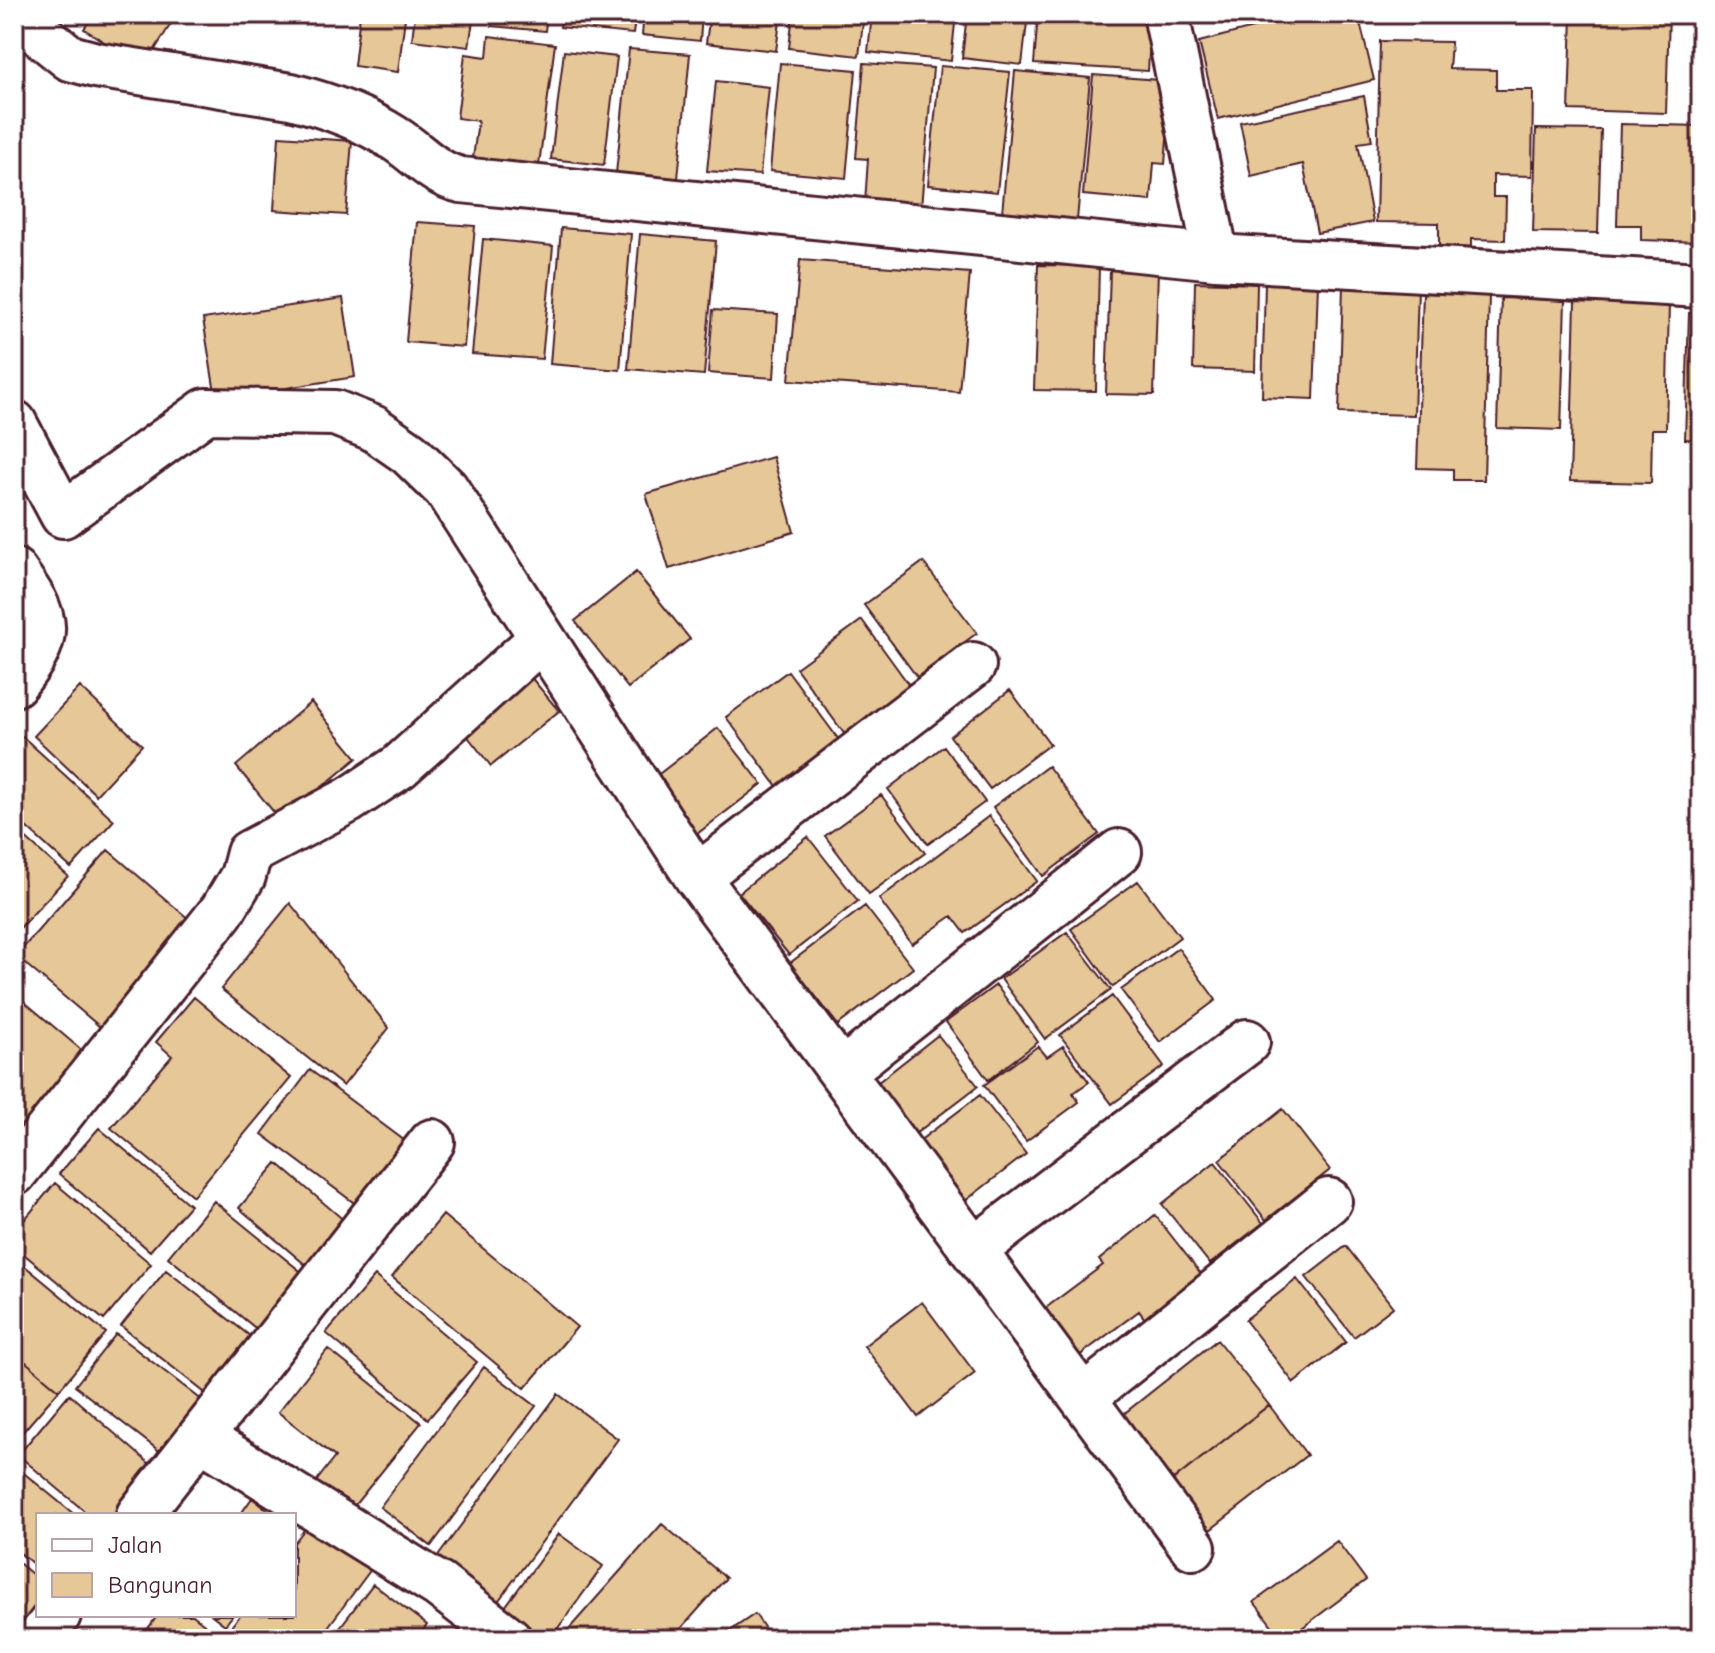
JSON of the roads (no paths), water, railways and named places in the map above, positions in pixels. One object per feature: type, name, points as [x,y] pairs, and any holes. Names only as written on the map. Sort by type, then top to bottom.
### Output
[{"type":"street","points":[[15,14],[70,58],[320,103],[379,129],[446,177],[461,180],[1216,257],[1701,285]]},
{"type":"street","points":[[1166,14],[1216,257]]},
{"type":"street","points":[[15,427],[63,515],[206,411],[335,413],[373,428],[409,453],[446,489],[697,877],[1193,1547]]},
{"type":"street","points":[[14,571],[35,600],[43,627],[41,643],[33,660],[14,684]]},
{"type":"street","points":[[14,1173],[222,911],[243,876],[249,853],[349,800],[399,767],[542,638]]},
{"type":"street","points":[[697,877],[973,665]]},
{"type":"street","points":[[842,1072],[1119,852]]},
{"type":"street","points":[[974,1250],[1247,1042]]},
{"type":"street","points":[[141,1513],[432,1142]]},
{"type":"street","points":[[1083,1398],[1329,1201]]},
{"type":"street","points":[[201,1438],[439,1585],[509,1639]]},
{"type":"street","points":[[39,1639],[56,1617]]}]
